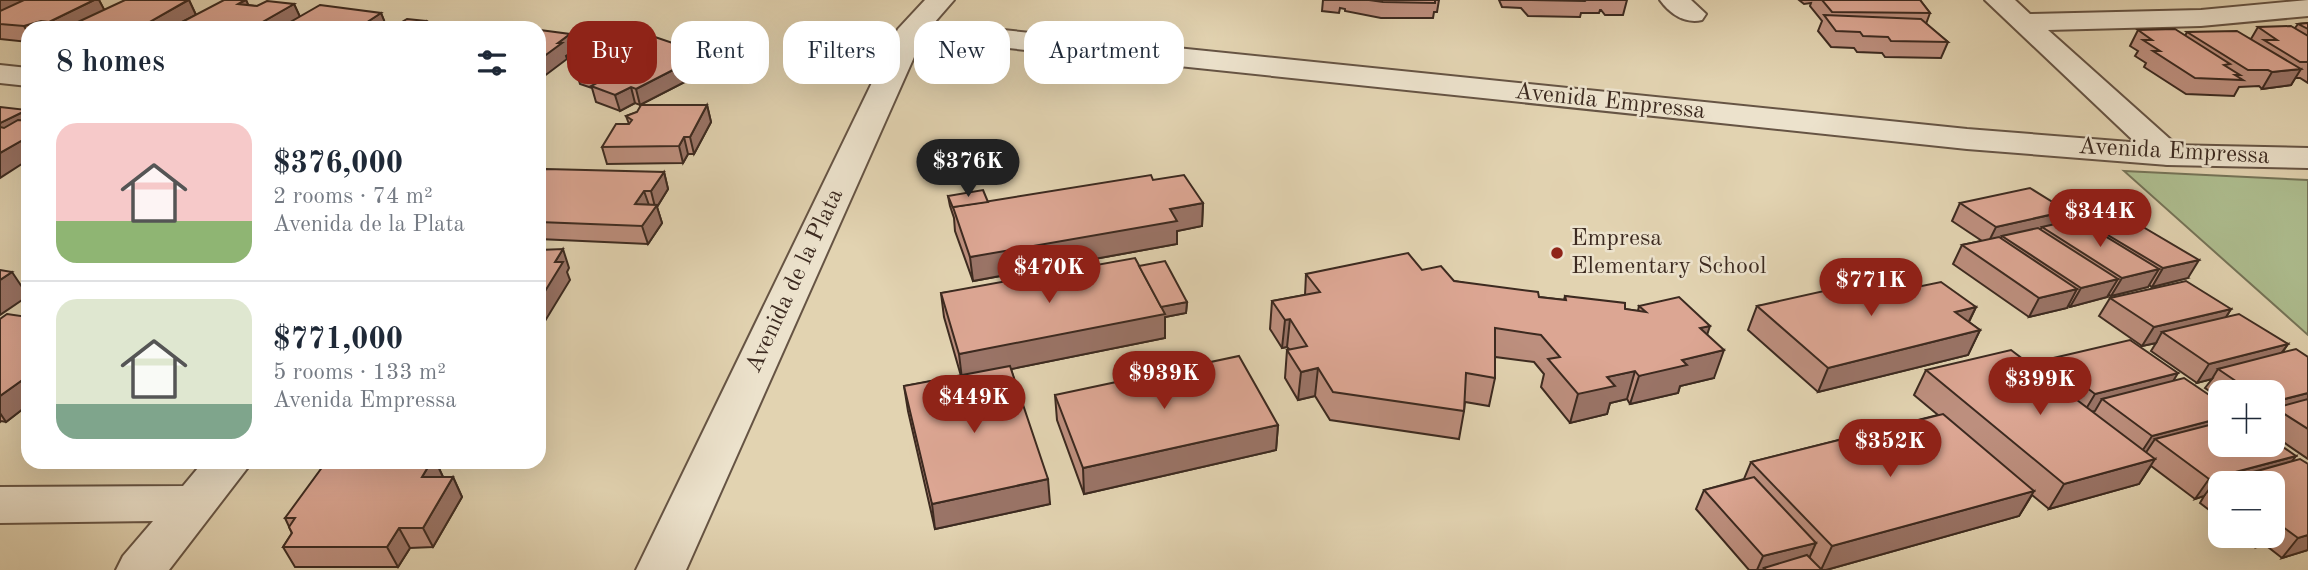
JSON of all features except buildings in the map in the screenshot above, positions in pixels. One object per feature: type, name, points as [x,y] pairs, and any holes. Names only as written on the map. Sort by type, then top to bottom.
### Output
[{"type":"street","name":"Avenida de la Plata","points":[[661,570],[912,29],[940,0]]},
{"type":"street","points":[[1999,0],[2168,155]]},
{"type":"street","points":[[2026,22],[2201,18],[2308,8]]},
{"type":"street","name":"Avenida Empressa","points":[[912,29],[1966,139],[2168,155],[2308,158]]},
{"type":"street","points":[[0,74],[21,76]]},
{"type":"street","points":[[141,570],[223,469]]},
{"type":"street","points":[[0,505],[196,503]]},
{"type":"green space","points":[[2124,171],[2308,180],[2308,335]]},
{"type":"place","name":"Empresa Elementary School","points":[[1557,253]]}]
